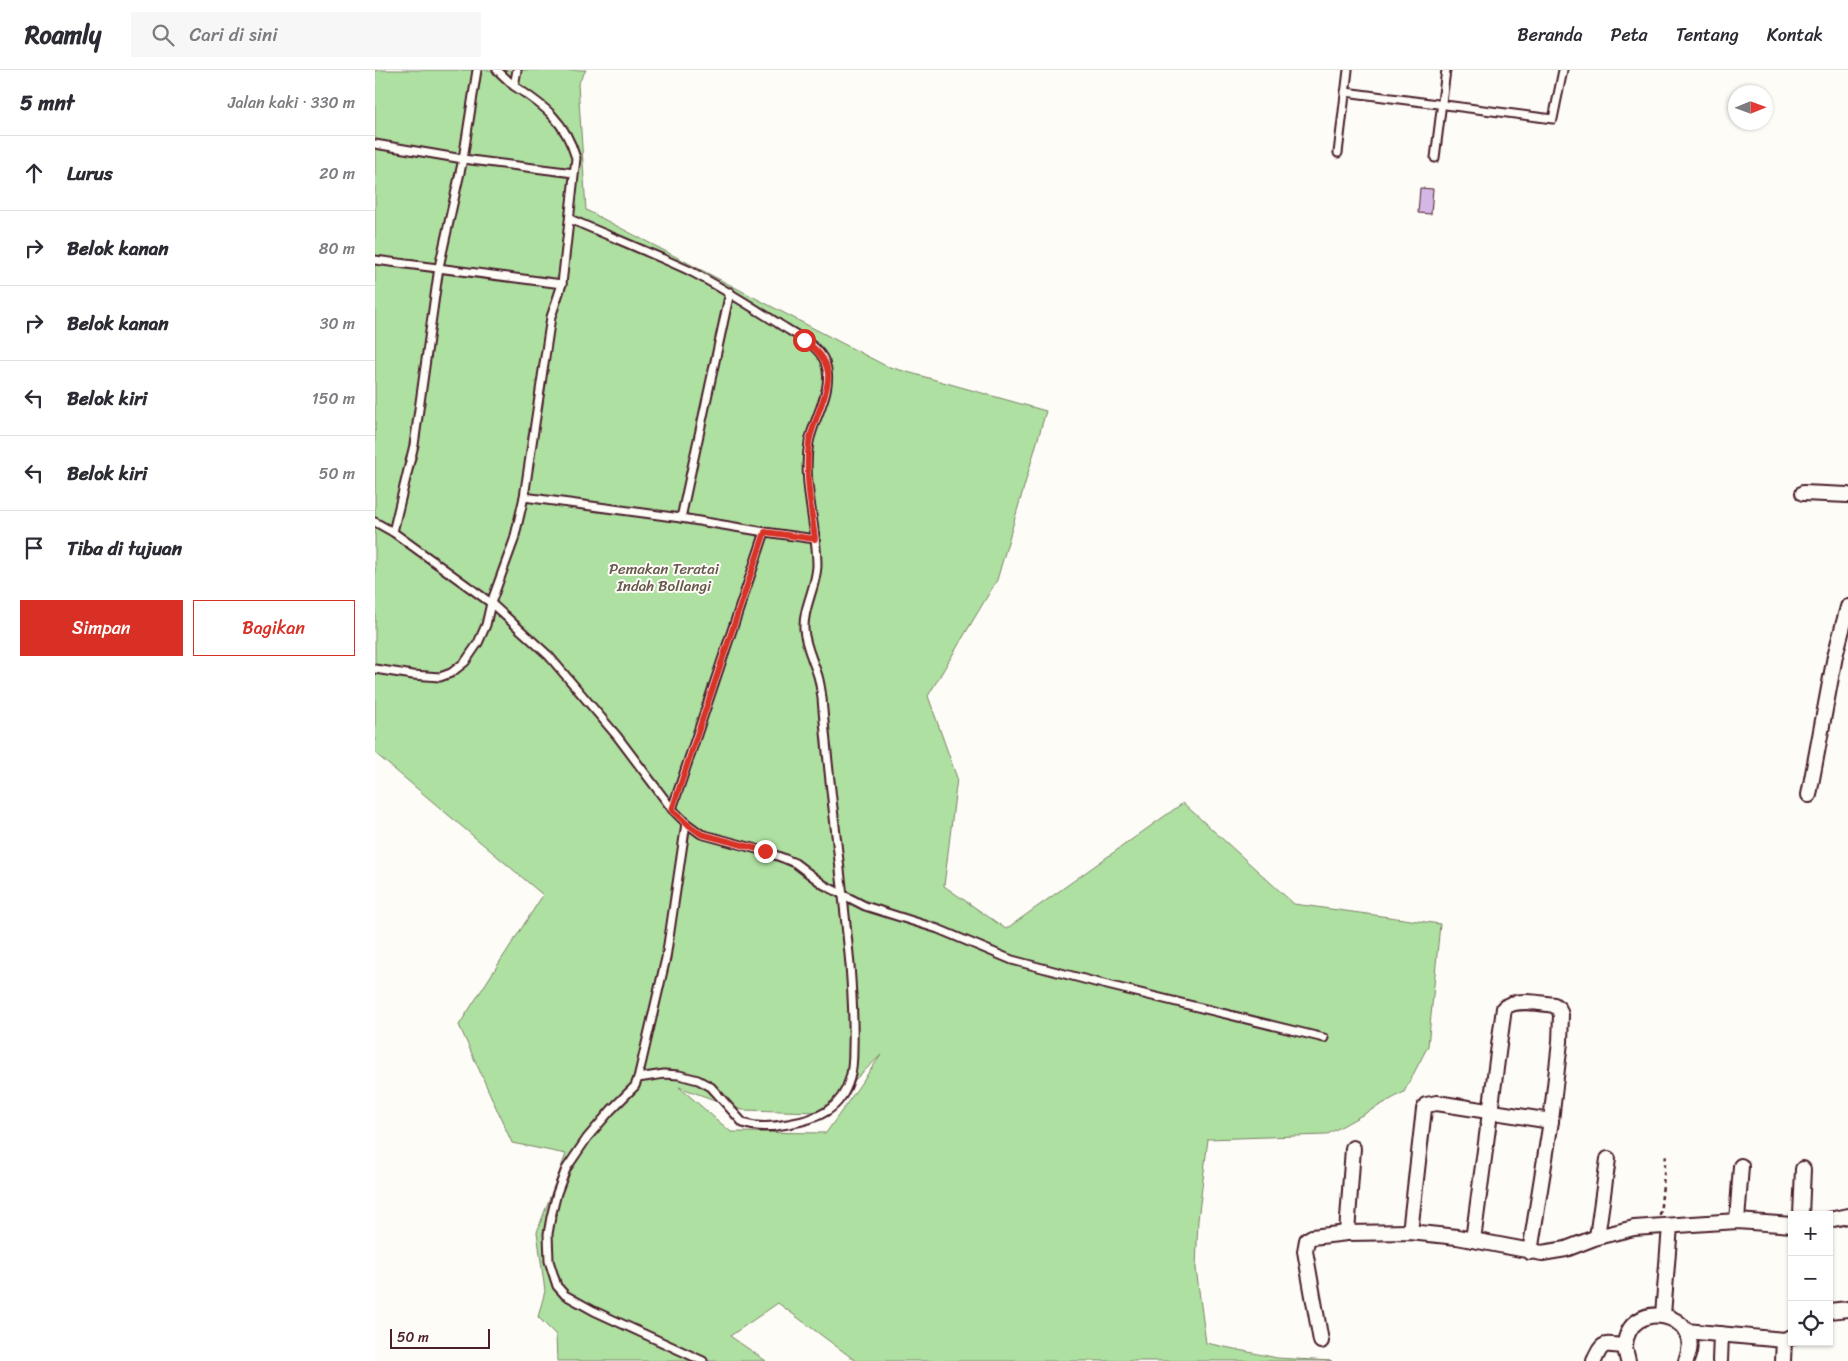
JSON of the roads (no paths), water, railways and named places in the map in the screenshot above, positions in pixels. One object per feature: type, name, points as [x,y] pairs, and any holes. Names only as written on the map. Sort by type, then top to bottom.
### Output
[{"type":"street","points":[[1803,493],[1848,496]]},
{"type":"street","points":[[1809,795],[1842,656],[1848,606]]},
{"type":"street","points":[[1473,1240],[1504,1008],[1508,1004],[1516,1002],[1548,1004],[1559,1009],[1561,1015],[1551,1121],[1530,1252]]},
{"type":"street","points":[[1410,1232],[1424,1109],[1426,1106],[1437,1103],[1490,1113],[1551,1121]]},
{"type":"street","points":[[1347,1233],[1353,1148]]},
{"type":"street","points":[[1597,1236],[1608,1159]]},
{"type":"street","points":[[1737,1222],[1741,1166]]},
{"type":"street","points":[[1801,1211],[1803,1169]]},
{"type":"street","points":[[1833,1219],[1848,1216]]},
{"type":"street","points":[[1321,1341],[1305,1245],[1307,1240],[1312,1237],[1347,1233],[1410,1232],[1473,1240],[1530,1252],[1555,1252],[1575,1246],[1597,1236],[1634,1228],[1737,1222],[1788,1225]]},
{"type":"street","points":[[1663,1315],[1664,1226]]},
{"type":"street","points":[[1833,1311],[1848,1309]]},
{"type":"street","points":[[1628,1361],[1625,1346],[1628,1333],[1637,1322],[1649,1316],[1663,1315],[1672,1318],[1686,1331],[1690,1345],[1687,1361]]},
{"type":"street","points":[[1686,1331],[1788,1338],[1783,1361]]},
{"type":"street","points":[[1720,1361],[1721,1334]]},
{"type":"street","points":[[1594,1361],[1600,1347],[1603,1345],[1625,1346]]},
{"type":"lane","points":[[393,532],[414,445],[439,267],[463,159],[477,70]]},
{"type":"lane","points":[[375,669],[440,677],[451,673],[465,662],[478,643],[486,625],[491,602],[514,540],[523,497],[551,316],[562,284],[575,158],[571,141],[560,124],[541,104],[513,86],[497,70]]},
{"type":"lane","points":[[513,86],[517,70]]},
{"type":"lane","points":[[1338,152],[1348,70]]},
{"type":"lane","points":[[1435,158],[1446,70]]},
{"type":"lane","points":[[1345,92],[1553,119],[1563,70]]},
{"type":"lane","points":[[375,144],[463,159],[575,172]]},
{"type":"lane","points":[[570,219],[688,270],[729,292],[804,340],[825,361],[828,375],[827,387],[809,442],[810,500],[817,567],[805,613],[804,630],[805,640],[819,678],[844,896],[852,992],[852,1069],[845,1090],[831,1108],[810,1120],[781,1126],[755,1126],[743,1123],[711,1087],[698,1080],[679,1075],[664,1074],[638,1078]]},
{"type":"lane","points":[[375,260],[562,284]]},
{"type":"lane","points":[[681,518],[729,292]]},
{"type":"lane","points":[[523,497],[681,518],[815,539]]},
{"type":"lane","points":[[375,522],[393,532],[491,602],[549,656],[617,736],[672,810],[701,834],[765,851],[795,863],[824,885],[879,912],[938,929],[1011,960],[1324,1038]]},
{"type":"lane","points":[[672,810],[765,532]]},
{"type":"lane","points":[[686,823],[667,958],[638,1078],[635,1086],[587,1138],[567,1169],[557,1193],[548,1234],[549,1261],[557,1286],[565,1295],[594,1312],[703,1361]]},
{"type":"park label","name":"Pemakan Teratai Indah Bollangi","points":[[664,578]]}]
